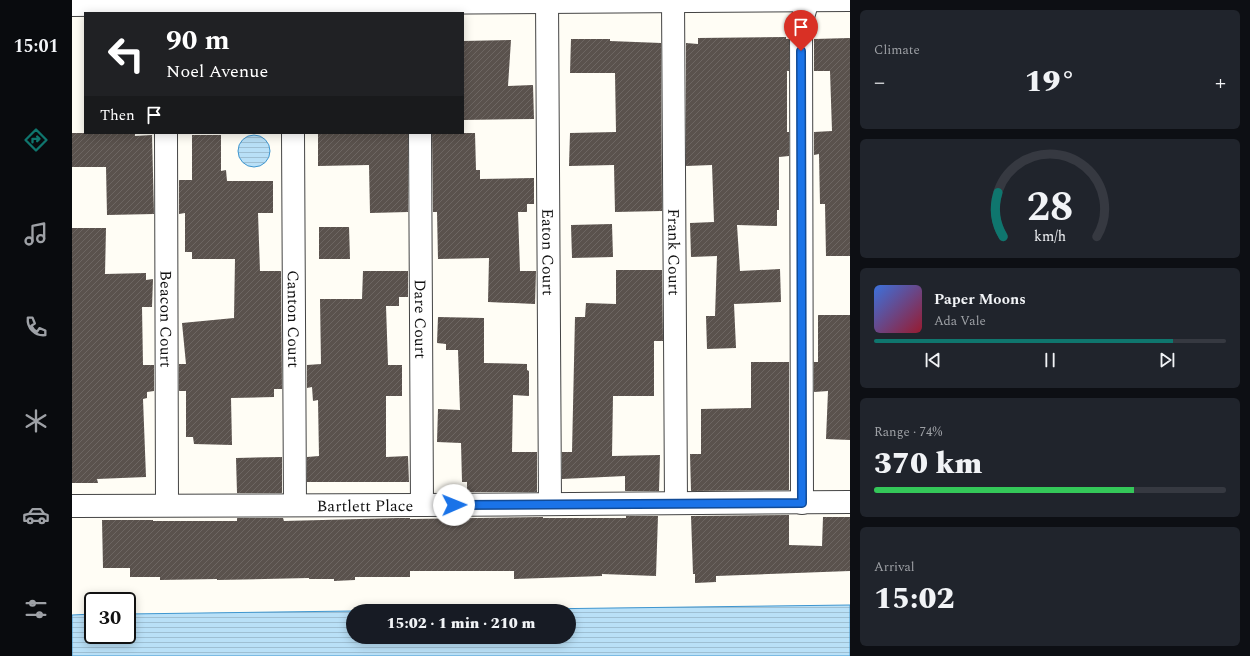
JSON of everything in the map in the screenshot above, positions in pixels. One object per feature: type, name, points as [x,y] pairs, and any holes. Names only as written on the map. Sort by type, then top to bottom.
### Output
[{"type":"street","points":[[72,5],[420,5],[547,0],[850,0]]},
{"type":"street","name":"Eaton Court","points":[[547,0],[550,504]]},
{"type":"street","name":"Frank Court","points":[[673,0],[676,503]]},
{"type":"street","points":[[802,503],[801,24],[807,0]]},
{"type":"street","name":"Beacon Court","points":[[166,134],[167,506]]},
{"type":"street","name":"Canton Court","points":[[294,134],[295,505]]},
{"type":"street","name":"Dare Court","points":[[420,134],[422,505]]},
{"type":"street","name":"Bartlett Place","points":[[72,506],[850,502]]},
{"type":"water","points":[[251,135],[257,135],[266,139],[270,151],[266,163],[257,167],[251,167],[242,163],[238,154],[238,148],[242,139]]},
{"type":"water","points":[[850,605],[850,656],[72,656],[72,615],[84,614],[84,644],[136,644],[136,614],[346,611],[346,644],[576,644],[576,608]]},
{"type":"building","points":[[786,37],[786,39],[789,39],[789,71],[787,71],[787,132],[789,132],[789,156],[779,157],[779,210],[777,210],[777,226],[737,225],[740,271],[780,269],[781,302],[734,304],[736,348],[707,349],[706,316],[715,316],[717,256],[691,257],[690,223],[714,222],[712,165],[686,166],[686,43],[698,44],[698,38]]},
{"type":"building","points":[[850,38],[850,256],[826,256],[825,204],[820,204],[819,154],[814,155],[814,132],[832,131],[830,71],[814,71],[814,39]]},
{"type":"building","points":[[571,39],[610,39],[610,41],[661,43],[662,211],[615,212],[614,165],[569,166],[570,133],[616,132],[615,73],[570,73]]},
{"type":"building","points":[[511,40],[508,86],[533,85],[534,119],[464,120],[464,41]]},
{"type":"building","points":[[72,133],[135,134],[135,136],[152,135],[154,214],[107,215],[106,167],[72,167]]},
{"type":"building","points":[[475,133],[476,170],[480,170],[480,179],[534,178],[534,204],[527,204],[527,212],[518,212],[520,271],[536,271],[535,304],[488,302],[489,258],[438,259],[437,212],[433,212],[432,134]]},
{"type":"building","points":[[318,134],[408,134],[408,212],[370,213],[369,165],[318,166]]},
{"type":"building","points":[[192,135],[221,135],[221,171],[226,170],[227,181],[273,181],[273,213],[258,213],[260,271],[281,271],[282,389],[274,389],[274,397],[231,398],[232,445],[194,444],[193,437],[186,437],[186,391],[179,391],[179,364],[186,364],[182,323],[234,318],[235,259],[192,259],[192,252],[185,252],[185,213],[179,214],[179,180],[192,180]]},
{"type":"building","points":[[612,224],[613,257],[572,258],[571,225]]},
{"type":"building","points":[[319,227],[349,227],[350,259],[319,259]]},
{"type":"building","points":[[72,228],[106,228],[105,274],[146,273],[146,280],[153,279],[152,307],[142,307],[143,365],[154,365],[154,391],[147,392],[147,398],[143,399],[146,477],[97,479],[98,483],[72,483]]},
{"type":"building","points":[[616,270],[662,270],[663,341],[654,341],[654,396],[613,396],[612,456],[660,455],[659,491],[625,491],[625,476],[562,479],[562,452],[572,452],[575,317],[585,317],[586,303],[616,304]]},
{"type":"building","points":[[363,271],[408,271],[408,297],[399,297],[399,306],[386,306],[388,365],[402,365],[402,396],[386,396],[386,457],[408,456],[409,482],[307,482],[307,457],[319,456],[318,400],[313,401],[312,387],[307,388],[307,365],[321,364],[320,299],[362,299]]},
{"type":"building","points":[[818,315],[850,315],[850,440],[826,439],[828,391],[814,392],[814,362],[818,362]]},
{"type":"building","points":[[438,317],[484,318],[484,363],[527,364],[527,370],[529,371],[529,396],[513,395],[512,452],[537,452],[537,492],[467,492],[467,482],[462,482],[461,443],[437,442],[438,409],[460,410],[458,350],[446,350],[446,344],[437,343]]},
{"type":"building","points":[[751,362],[789,362],[789,490],[691,491],[690,454],[701,454],[701,409],[751,408]]},
{"type":"building","points":[[282,457],[282,493],[237,493],[236,458]]},
{"type":"building","points":[[789,515],[789,545],[822,546],[823,517],[850,517],[850,571],[716,576],[716,582],[695,583],[695,574],[693,574],[691,516]]},
{"type":"building","points":[[626,516],[658,516],[656,576],[602,574],[602,576],[514,579],[514,571],[410,571],[410,577],[355,577],[355,580],[334,581],[334,579],[309,578],[160,580],[160,577],[130,577],[130,568],[103,568],[102,520],[237,521],[237,518],[283,518],[284,521],[399,518],[626,518]]},
{"type":"route","points":[[454,505],[566,503],[802,503],[801,51]]}]
